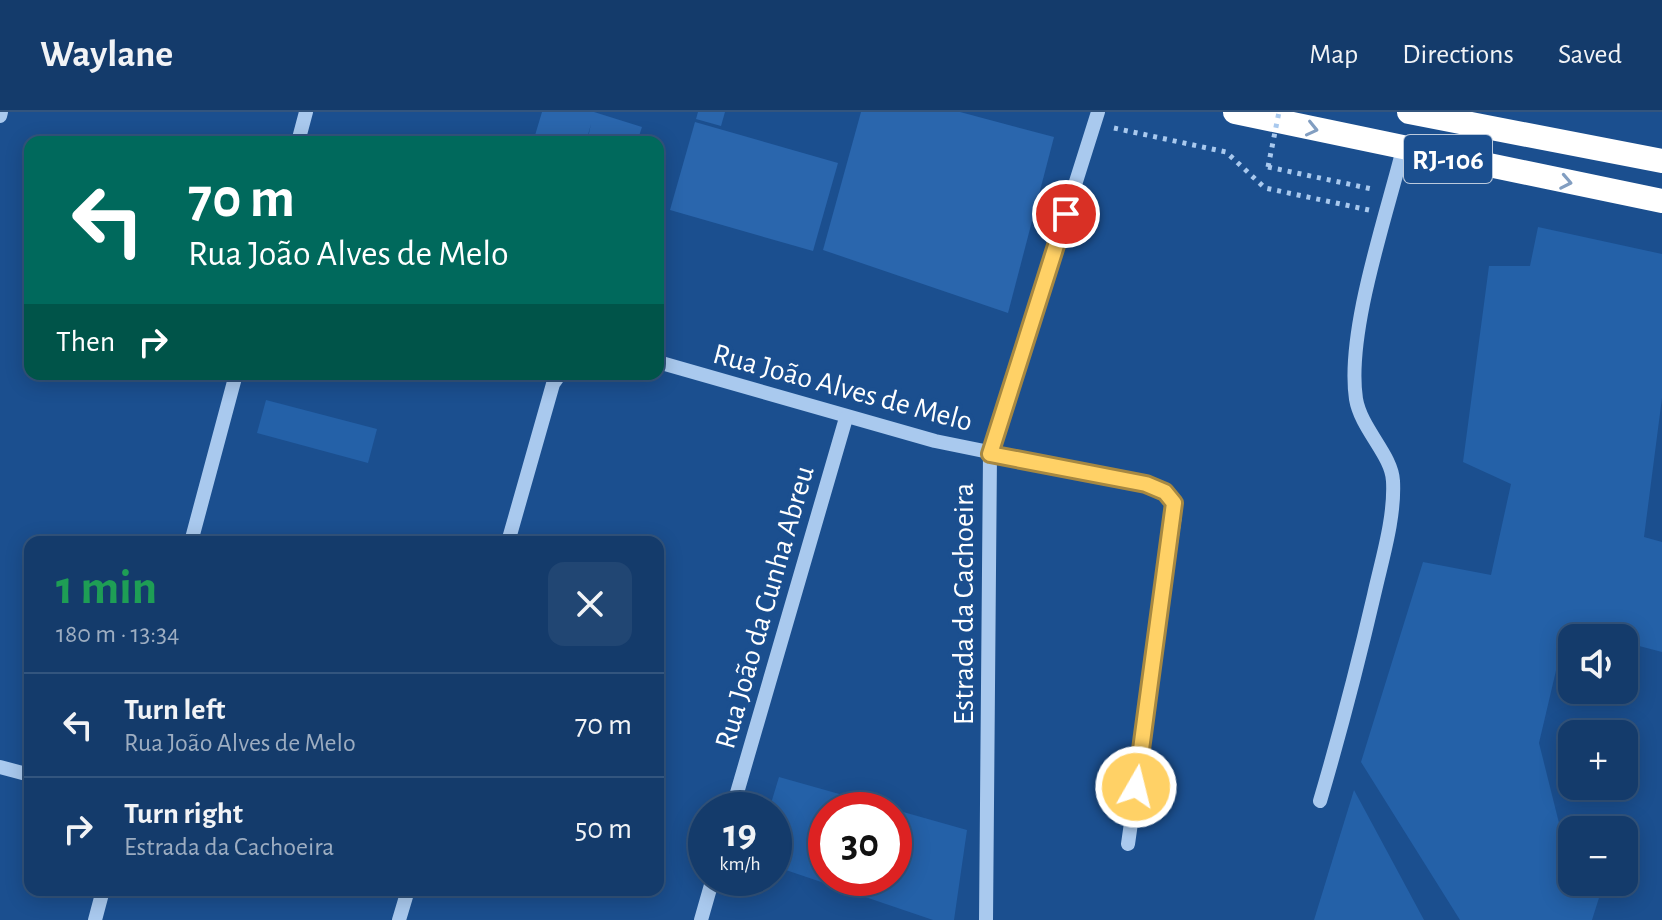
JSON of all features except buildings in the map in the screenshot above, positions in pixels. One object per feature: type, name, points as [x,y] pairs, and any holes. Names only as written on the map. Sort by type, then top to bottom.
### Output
[{"type":"highway","name":"RJ-106","points":[[1235,112],[1662,201]]},
{"type":"highway","name":"RJ-106","points":[[1409,112],[1662,161]]},
{"type":"street","points":[[300,136],[306,112]]},
{"type":"street","name":"Estrada da Cachoeira","points":[[986,920],[990,454],[1096,118]]},
{"type":"street","points":[[1320,801],[1347,710],[1382,562],[1393,496],[1394,477],[1360,420],[1354,368],[1364,303],[1403,149]]},
{"type":"street","name":"Rua João Alves de Melo","points":[[664,364],[846,418],[990,454],[1146,484],[1165,492],[1174,503],[1172,527],[1128,844]]},
{"type":"street","points":[[193,536],[234,380]]},
{"type":"street","points":[[510,536],[556,380]]},
{"type":"street","name":"Rua João da Cunha Abreu","points":[[737,792],[846,418]]},
{"type":"street","points":[[0,767],[24,773]]},
{"type":"street","points":[[95,920],[101,896]]},
{"type":"street","points":[[399,920],[406,896]]},
{"type":"street","points":[[701,920],[708,896]]},
{"type":"path","points":[[1279,112],[1268,167],[1379,190]]},
{"type":"path","points":[[1096,118],[1226,152],[1265,188],[1375,211],[1377,201]]},
{"type":"shaded area","points":[[1538,227],[1662,254],[1662,398],[1644,537],[1662,542],[1662,652],[1638,646],[1638,624],[1558,624],[1558,662],[1539,743],[1558,819],[1558,896],[1600,896],[1592,920],[1460,920],[1361,762],[1423,562],[1491,575],[1511,484],[1463,462],[1489,266],[1530,266]]},
{"type":"shaded area","points":[[266,400],[377,429],[368,463],[257,433]]},
{"type":"shaded area","points":[[779,777],[832,792],[808,792],[808,878],[792,872],[792,792],[774,792]]},
{"type":"shaded area","points":[[1354,790],[1424,920],[1314,920]]},
{"type":"shaded area","points":[[912,814],[967,830],[954,920],[933,920],[862,896],[912,896]]},
{"type":"route","points":[[1066,214],[990,454],[1146,484],[1165,492],[1174,503],[1175,515],[1136,787]]}]
